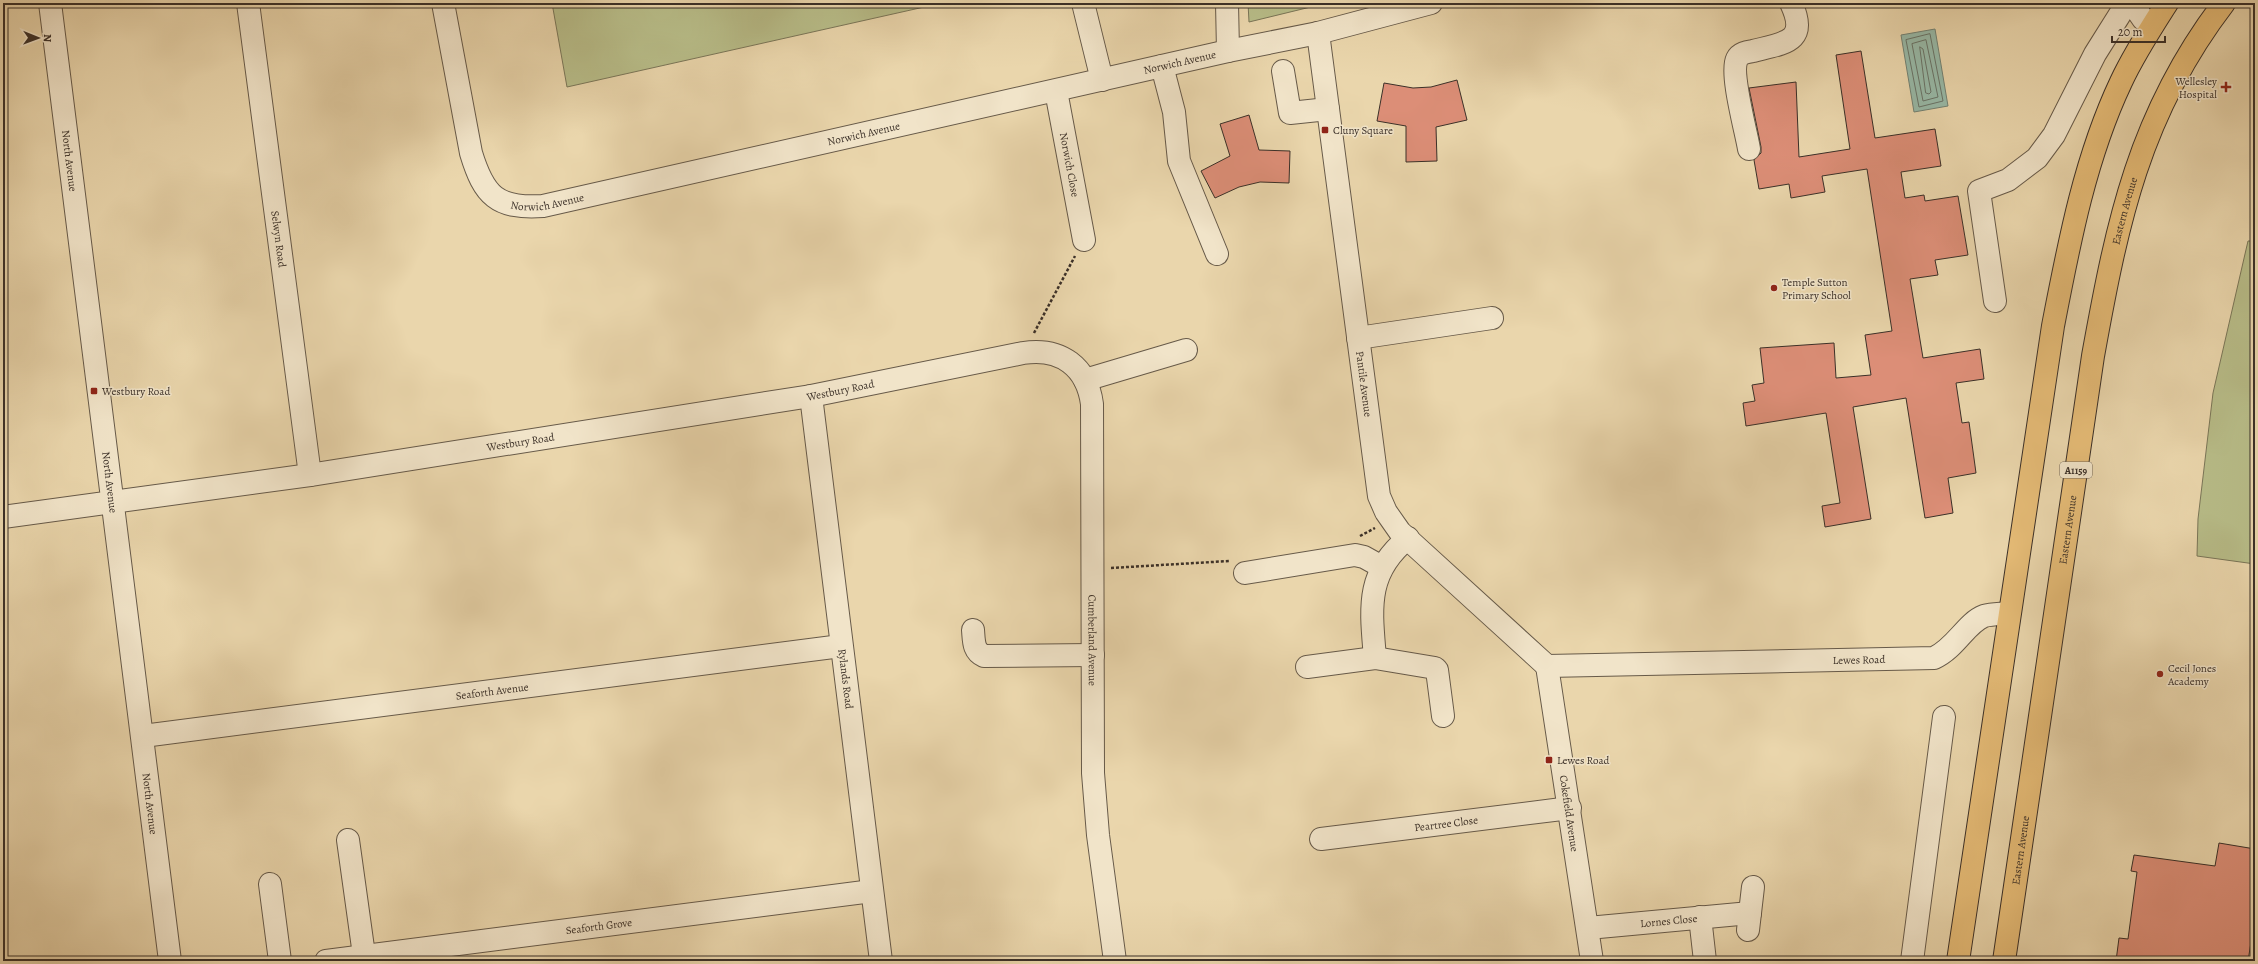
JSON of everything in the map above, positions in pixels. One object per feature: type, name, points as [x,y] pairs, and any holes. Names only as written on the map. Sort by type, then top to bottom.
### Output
[{"type":"main road","points":[[1958,961],[2053,326],[2069,239],[2078,202],[2121,82],[2152,26],[2167,3]]},
{"type":"main road","name":"Eastern Avenue","points":[[2004,961],[2092,356],[2109,265],[2121,215],[2151,125],[2171,84],[2203,31],[2224,3]]},
{"type":"street","name":"North Avenue","points":[[50,3],[114,502],[170,961]]},
{"type":"street","name":"Selwyn Road","points":[[248,3],[310,475]]},
{"type":"street","name":"Norwich Avenue","points":[[443,3],[471,153],[477,172],[486,189],[501,201],[521,207],[558,202],[1228,51],[1318,33],[1426,4]]},
{"type":"street","points":[[1083,3],[1102,80]]},
{"type":"street","points":[[1227,3],[1228,51]]},
{"type":"street","points":[[1749,149],[1735,74],[1738,58],[1742,54],[1768,47],[1794,36],[1798,29],[1798,22],[1790,3]]},
{"type":"street","points":[[1995,301],[1979,191],[2008,180],[2037,158],[2054,135],[2096,54],[2128,3]]},
{"type":"street","points":[[2132,3],[2143,19],[2152,26]]},
{"type":"street","name":"Pantile Avenue","points":[[1318,33],[1379,496],[1386,512],[1408,538],[1547,666]]},
{"type":"street","points":[[1162,66],[1175,117],[1179,160],[1217,254]]},
{"type":"street","points":[[1283,71],[1290,112],[1328,109]]},
{"type":"street","name":"Norwich Close","points":[[1056,90],[1084,240]]},
{"type":"street","points":[[1358,338],[1492,318]]},
{"type":"street","points":[[1085,380],[1186,350]]},
{"type":"street","name":"Westbury Road","points":[[3,517],[310,475],[811,396],[1030,352]]},
{"type":"street","name":"Cumberland Avenue","points":[[1030,352],[1051,352],[1063,357],[1074,365],[1091,391],[1093,773],[1098,835],[1115,961]]},
{"type":"street","name":"Rylands Road","points":[[811,396],[881,961]]},
{"type":"street","points":[[1375,658],[1372,596],[1375,583],[1382,567],[1398,546],[1408,538]]},
{"type":"street","points":[[1246,573],[1355,555],[1364,557],[1382,567]]},
{"type":"street","name":"Lewes Road","points":[[1547,666],[1934,658],[1947,652],[1974,622],[1984,616],[2009,613]]},
{"type":"street","points":[[973,630],[974,647],[976,651],[984,656],[1093,655]]},
{"type":"street","name":"Seaforth Avenue","points":[[143,736],[841,646]]},
{"type":"street","points":[[1307,667],[1375,658],[1437,670],[1443,716]]},
{"type":"street","name":"Cokefield Avenue","points":[[1547,666],[1570,808],[1592,961]]},
{"type":"street","points":[[1912,961],[1944,717]]},
{"type":"street","name":"Peartree Close","points":[[1322,839],[1570,808]]},
{"type":"street","points":[[348,840],[364,955]]},
{"type":"street","points":[[270,884],[280,961]]},
{"type":"street","name":"Lornes Close","points":[[1588,928],[1700,917],[1749,921],[1753,887]]},
{"type":"street","name":"Seaforth Grove","points":[[326,961],[872,891]]},
{"type":"street","points":[[1700,917],[1705,961]]},
{"type":"path","points":[[1030,352],[1084,240]]},
{"type":"green space","points":[[552,3],[942,3],[567,87]]},
{"type":"green space","points":[[1248,3],[1327,3],[1249,22]]},
{"type":"green space","points":[[2248,241],[2255,241],[2255,564],[2197,556],[2198,519],[2213,393]]},
{"type":"water","points":[[1935,29],[1948,106],[1914,112],[1901,35]]},
{"type":"building","points":[[1861,51],[1875,138],[1935,129],[1941,166],[1901,172],[1905,198],[1924,195],[1925,201],[1958,196],[1968,255],[1935,260],[1938,275],[1910,279],[1923,358],[1980,349],[1984,379],[1956,383],[1962,423],[1969,422],[1976,473],[1948,478],[1953,513],[1925,518],[1906,398],[1853,407],[1871,519],[1825,527],[1822,506],[1840,503],[1826,413],[1746,426],[1743,403],[1755,401],[1752,385],[1764,383],[1760,348],[1834,343],[1836,378],[1871,375],[1865,335],[1892,331],[1867,169],[1822,176],[1825,192],[1791,198],[1789,184],[1759,189],[1754,160],[1761,153],[1761,147],[1749,88],[1796,82],[1799,157],[1850,149],[1836,55]]},
{"type":"building","points":[[1457,80],[1467,120],[1436,127],[1437,161],[1406,162],[1406,126],[1377,121],[1384,83],[1413,88],[1431,87]]},
{"type":"building","points":[[1249,115],[1259,150],[1290,151],[1289,183],[1260,182],[1239,187],[1215,198],[1201,171],[1230,156],[1220,124]]},
{"type":"building","points":[[2219,843],[2255,849],[2255,917],[2248,961],[2116,961],[2119,938],[2128,939],[2137,872],[2131,871],[2134,855],[2215,866]]},
{"type":"place","name":"Wellesley Hospital","points":[[2226,87]]},
{"type":"place","name":"Cluny Square","points":[[1325,130]]},
{"type":"place","name":"Temple Sutton Primary School","points":[[1774,288]]},
{"type":"place","name":"Westbury Road","points":[[94,391]]},
{"type":"place","name":"Cecil Jones Academy","points":[[2160,674]]},
{"type":"place","name":"Lewes Road","points":[[1549,760]]}]
